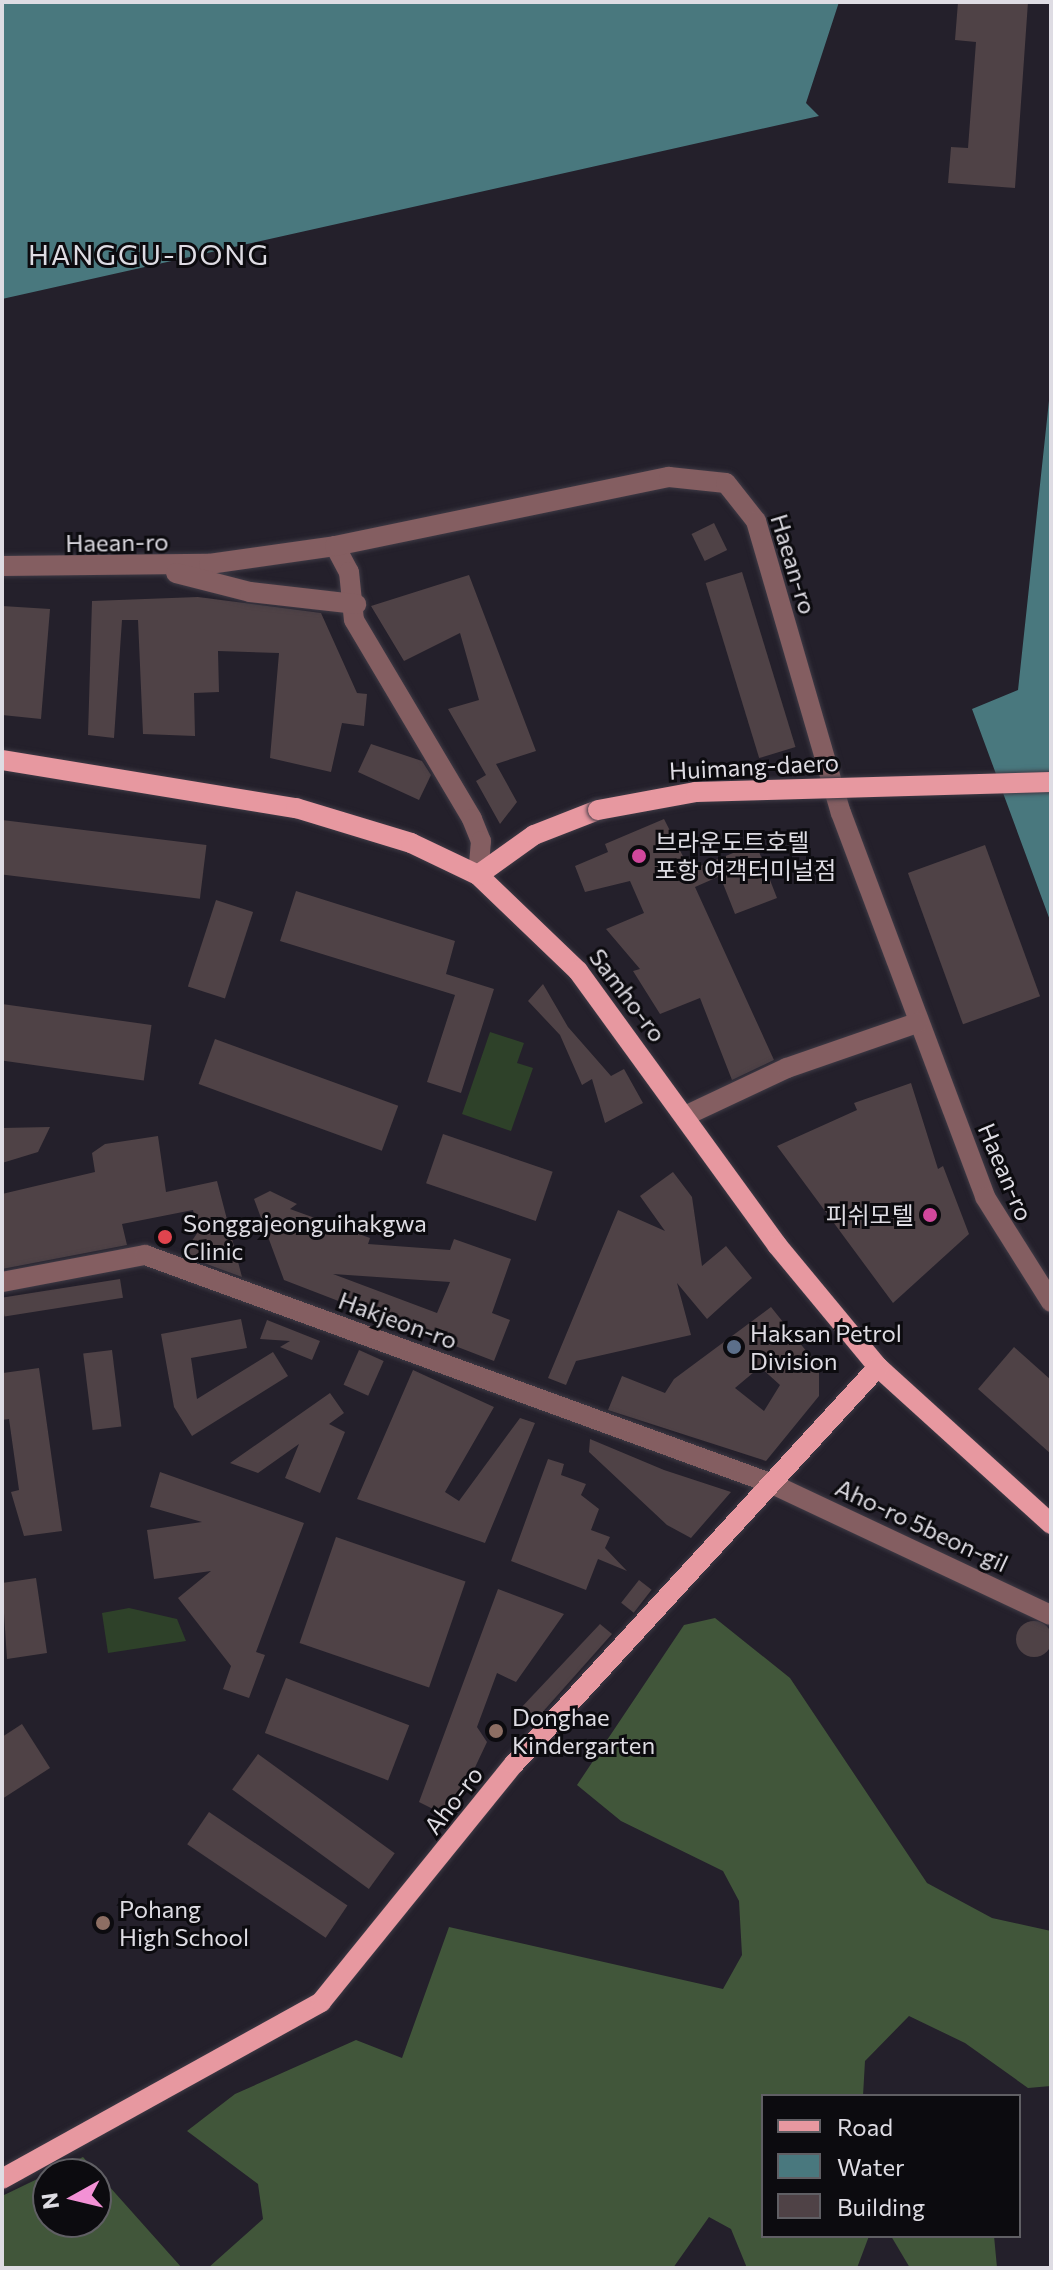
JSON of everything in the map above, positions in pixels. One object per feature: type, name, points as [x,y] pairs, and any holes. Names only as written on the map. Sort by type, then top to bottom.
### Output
[{"type":"main road","name":"Samho-ro","points":[[2,760],[296,808],[411,843],[478,875],[554,942],[687,1115],[777,1245],[878,1367],[1051,1524]]},
{"type":"main road","name":"Huimang-daero","points":[[478,875],[534,835],[598,810],[696,792],[1051,782]]},
{"type":"main road","name":"Aho-ro","points":[[2,2179],[321,2002],[514,1764],[878,1367]]},
{"type":"street","name":"Haean-ro","points":[[2,566],[160,569],[335,546],[669,477],[703,475],[737,492],[756,521],[841,813],[917,1023],[985,1197],[1051,1302]]},
{"type":"street","points":[[335,546],[356,604],[354,620],[463,798],[481,841],[478,875]]},
{"type":"street","points":[[160,569],[250,592],[356,604]]},
{"type":"street","points":[[687,1115],[787,1068],[917,1023]]},
{"type":"street","name":"Hakjeon-ro","points":[[2,1282],[145,1255],[770,1483]]},
{"type":"street","name":"Aho-ro 5beon-gil","points":[[770,1483],[1051,1615]]},
{"type":"green space","points":[[490,1032],[524,1043],[517,1063],[533,1068],[511,1131],[462,1114]]},
{"type":"green space","points":[[129,1608],[177,1619],[186,1641],[108,1653],[102,1613]]},
{"type":"green space","points":[[715,1618],[790,1678],[927,1883],[992,1918],[1051,1931],[1051,2086],[1028,2088],[965,2043],[909,2016],[865,2061],[863,2094],[761,2094],[761,2238],[868,2238],[857,2268],[747,2268],[731,2229],[709,2217],[673,2268],[208,2268],[263,2219],[258,2184],[187,2131],[235,2094],[356,2040],[402,2058],[449,1927],[723,1989],[742,1955],[739,1901],[723,1871],[621,1821],[577,1785],[684,1625]]},
{"type":"green space","points":[[32,2182],[32,2238],[112,2238],[112,2190],[182,2268],[2,2268],[2,2196]]},
{"type":"green space","points":[[892,2238],[994,2238],[997,2268],[910,2268]]},
{"type":"water","points":[[2,2],[839,2],[806,103],[819,116],[2,299]]},
{"type":"water","points":[[1051,382],[1051,923],[972,709],[1018,690]]},
{"type":"building","points":[[958,2],[1028,2],[1015,188],[948,183],[951,147],[968,148],[976,42],[955,40]]},
{"type":"building","points":[[714,523],[727,550],[705,561],[692,534]]},
{"type":"building","points":[[742,572],[796,747],[759,758],[706,583]]},
{"type":"building","points":[[469,575],[536,751],[496,764],[517,802],[500,824],[476,781],[486,775],[448,709],[479,700],[460,633],[404,661],[371,606]]},
{"type":"building","points":[[198,597],[321,613],[357,693],[367,694],[364,726],[342,723],[331,772],[270,758],[279,653],[218,651],[219,692],[194,693],[195,736],[143,734],[138,620],[122,620],[114,738],[88,735],[92,601]]},
{"type":"building","points":[[2,606],[50,609],[41,719],[2,715]]},
{"type":"building","points":[[371,744],[422,761],[431,775],[419,800],[358,772]]},
{"type":"building","points":[[664,819],[690,870],[756,844],[777,898],[735,914],[720,876],[695,887],[774,1060],[732,1080],[700,998],[660,1014],[633,971],[640,969],[606,929],[644,913],[630,881],[585,892],[575,866],[608,852],[605,844]]},
{"type":"building","points":[[2,820],[206,845],[200,899],[2,874]]},
{"type":"building","points":[[985,845],[1040,996],[963,1024],[908,873]]},
{"type":"building","points":[[296,891],[455,941],[446,974],[494,989],[461,1093],[427,1082],[455,995],[280,941]]},
{"type":"building","points":[[216,900],[253,912],[225,999],[188,987]]},
{"type":"building","points":[[543,984],[568,1027],[611,1076],[624,1069],[643,1103],[605,1123],[592,1079],[582,1085],[560,1035],[528,1001]]},
{"type":"building","points":[[2,1004],[152,1025],[144,1080],[2,1061]]},
{"type":"building","points":[[215,1039],[398,1106],[382,1151],[199,1084]]},
{"type":"building","points":[[911,1083],[938,1169],[943,1166],[969,1234],[893,1303],[777,1146],[857,1110],[854,1103]]},
{"type":"building","points":[[50,1127],[38,1152],[2,1163],[2,1128]]},
{"type":"building","points":[[443,1134],[553,1172],[536,1221],[426,1183]]},
{"type":"building","points":[[158,1136],[166,1192],[217,1181],[242,1277],[182,1255],[198,1232],[193,1210],[122,1224],[127,1245],[2,1269],[2,1194],[95,1172],[92,1153],[105,1144]]},
{"type":"building","points":[[673,1172],[692,1197],[702,1266],[726,1246],[752,1278],[707,1319],[677,1283],[691,1335],[576,1361],[566,1385],[548,1378],[618,1210],[665,1231],[640,1196]]},
{"type":"building","points":[[270,1191],[297,1204],[290,1209],[370,1238],[368,1244],[450,1250],[454,1239],[511,1259],[492,1313],[510,1320],[494,1361],[284,1280],[254,1199]],"holes":[[[333,1274],[450,1282],[437,1313]]]},
{"type":"building","points":[[120,1279],[123,1298],[4,1317],[2,1298]]},
{"type":"building","points":[[771,1307],[819,1367],[819,1396],[766,1461],[608,1410],[622,1376],[665,1393],[674,1379]],"holes":[[[760,1367],[780,1385],[764,1411],[735,1388]]]},
{"type":"building","points":[[241,1319],[247,1348],[191,1358],[197,1399],[273,1352],[288,1376],[192,1436],[174,1407],[161,1334]]},
{"type":"building","points":[[267,1320],[320,1341],[312,1360],[280,1347],[290,1341],[260,1339]]},
{"type":"building","points":[[1014,1347],[1051,1380],[1051,1454],[978,1389]]},
{"type":"building","points":[[112,1350],[121,1426],[93,1430],[83,1354]]},
{"type":"building","points":[[359,1350],[384,1361],[368,1396],[344,1385]]},
{"type":"building","points":[[39,1368],[62,1531],[24,1536],[11,1492],[19,1490],[9,1419],[2,1420],[3,1373]]},
{"type":"building","points":[[413,1370],[494,1407],[445,1492],[459,1501],[520,1418],[535,1423],[485,1543],[357,1499]]},
{"type":"building","points":[[330,1393],[344,1413],[329,1424],[345,1432],[320,1493],[285,1478],[299,1444],[258,1473],[230,1463]]},
{"type":"building","points":[[590,1439],[664,1470],[731,1492],[691,1538],[667,1525],[589,1452]]},
{"type":"building","points":[[548,1459],[564,1464],[561,1475],[586,1484],[581,1495],[599,1509],[591,1530],[610,1537],[605,1548],[627,1571],[598,1559],[586,1590],[511,1561]]},
{"type":"building","points":[[160,1472],[304,1523],[256,1652],[265,1655],[249,1698],[223,1689],[231,1666],[178,1598],[211,1571],[154,1579],[147,1530],[202,1522],[150,1507]]},
{"type":"building","points":[[336,1537],[466,1582],[429,1688],[300,1643]]},
{"type":"building","points":[[36,1578],[47,1653],[7,1659],[2,1583]]},
{"type":"building","points":[[639,1580],[652,1590],[634,1613],[621,1603]]},
{"type":"building","points":[[498,1589],[564,1614],[516,1682],[497,1673],[477,1727],[487,1742],[451,1818],[419,1802]]},
{"type":"building","points":[[1034,1621],[1046,1627],[1052,1639],[1046,1651],[1034,1657],[1022,1651],[1016,1639],[1022,1627]]},
{"type":"building","points":[[600,1624],[612,1634],[532,1724],[518,1711]]},
{"type":"building","points":[[286,1678],[409,1725],[388,1780],[265,1733]]},
{"type":"building","points":[[22,1724],[50,1768],[2,1799],[2,1737]]},
{"type":"building","points":[[258,1754],[395,1853],[369,1889],[232,1790]]},
{"type":"building","points":[[209,1812],[347,1905],[326,1938],[187,1844]]},
{"type":"place","name":"브라운도트호텔 포항 여객터미널점","points":[[639,856]]},
{"type":"place","name":"피쉬모텔","points":[[930,1215]]},
{"type":"place","name":"Songgajeonguihakgwa Clinic","points":[[165,1237]]},
{"type":"place","name":"Haksan Petrol Division","points":[[734,1347]]},
{"type":"place","name":"Donghae Kindergarten","points":[[496,1731]]},
{"type":"place","name":"Pohang High School","points":[[103,1923]]},
{"type":"district","name":"HANGGU-DONG","points":[[149,254]]}]
